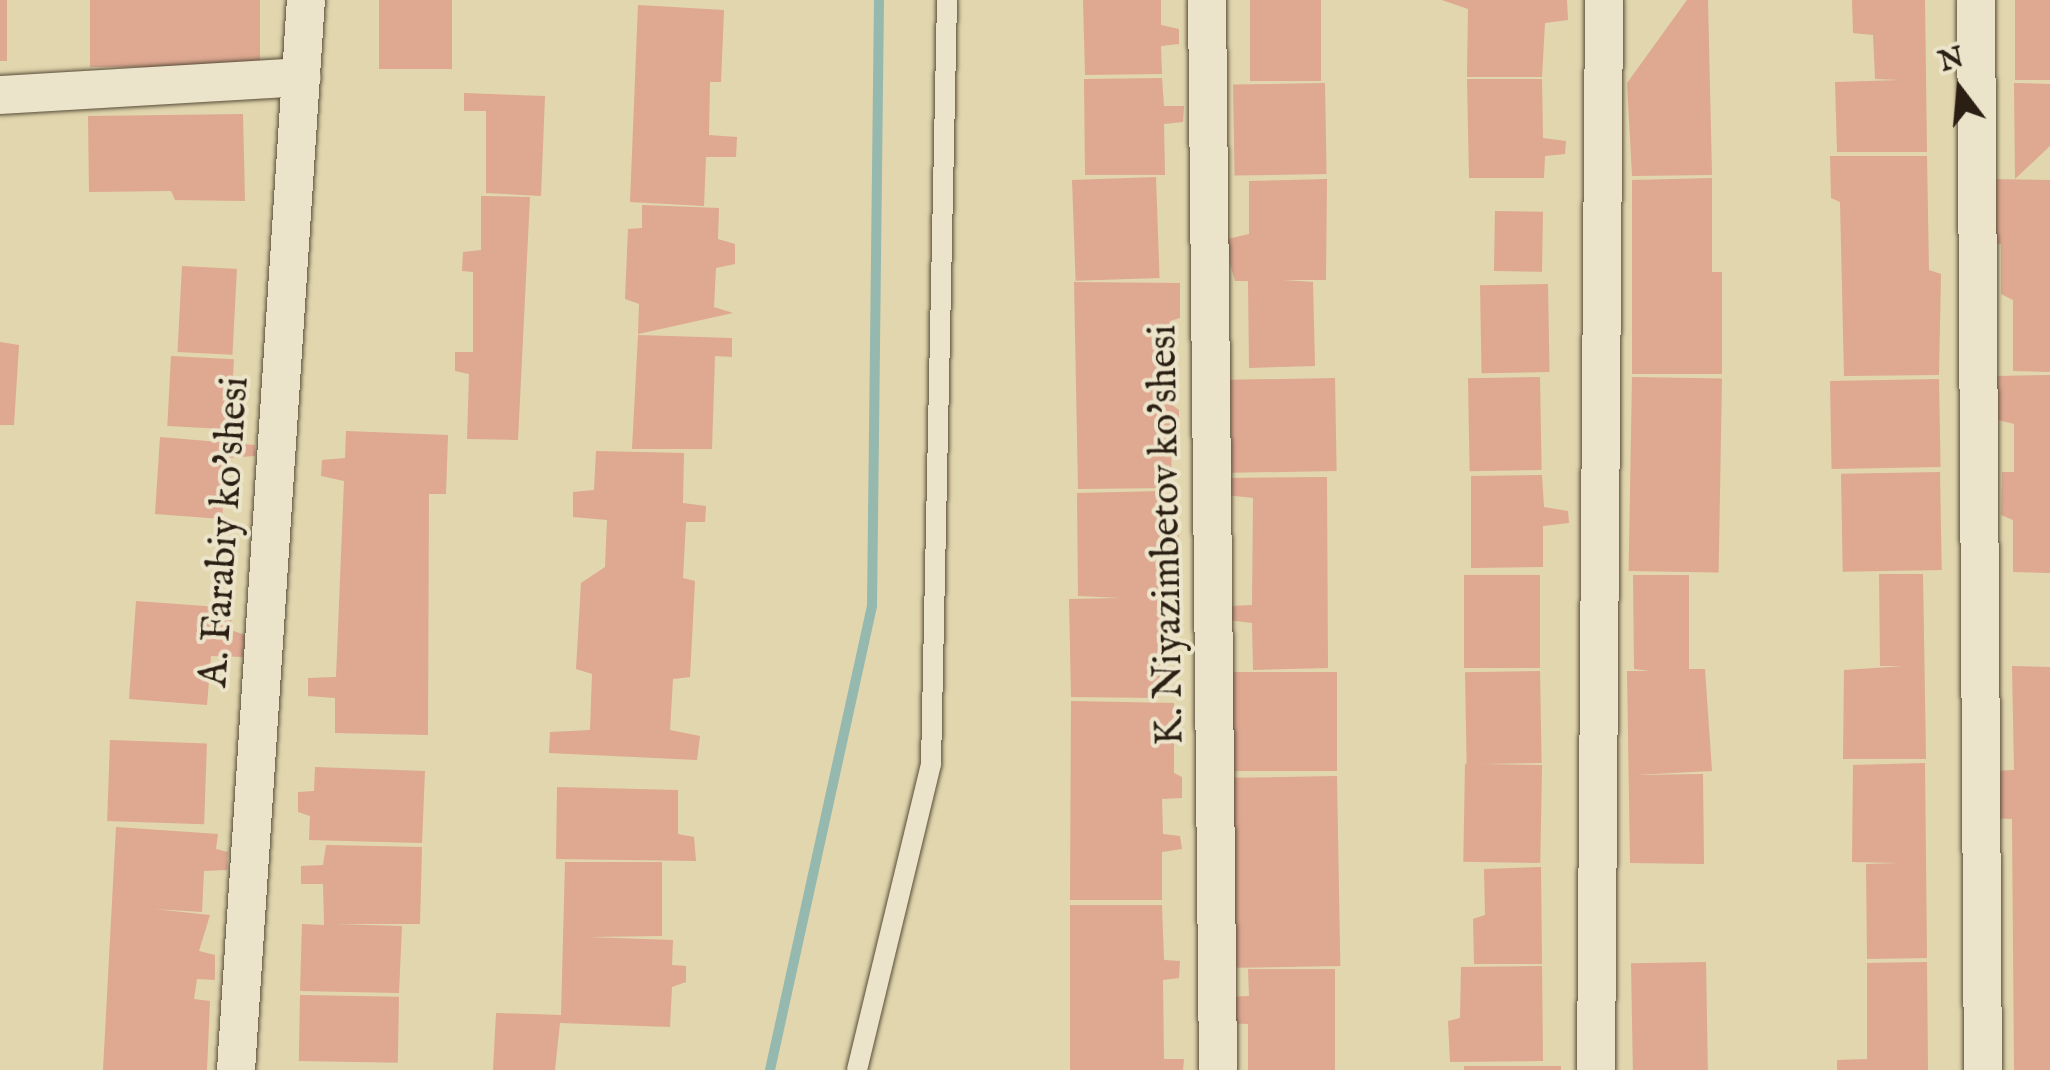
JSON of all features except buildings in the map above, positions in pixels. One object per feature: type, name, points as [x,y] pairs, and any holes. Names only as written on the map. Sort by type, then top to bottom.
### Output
[{"type":"street","name":"A. Farabiy ko'shesi","points":[[236,1070],[306,0]]},
{"type":"street","name":"K. Niyazimbetov ko'shesi","points":[[1207,0],[1218,1070]]},
{"type":"street","points":[[1596,1070],[1604,0]]},
{"type":"street","points":[[1976,0],[1983,1070]]},
{"type":"street","points":[[0,95],[301,77]]},
{"type":"lane","points":[[857,1070],[931,764],[947,0]]},
{"type":"waterway","points":[[770,1070],[872,606],[879,0]]}]
